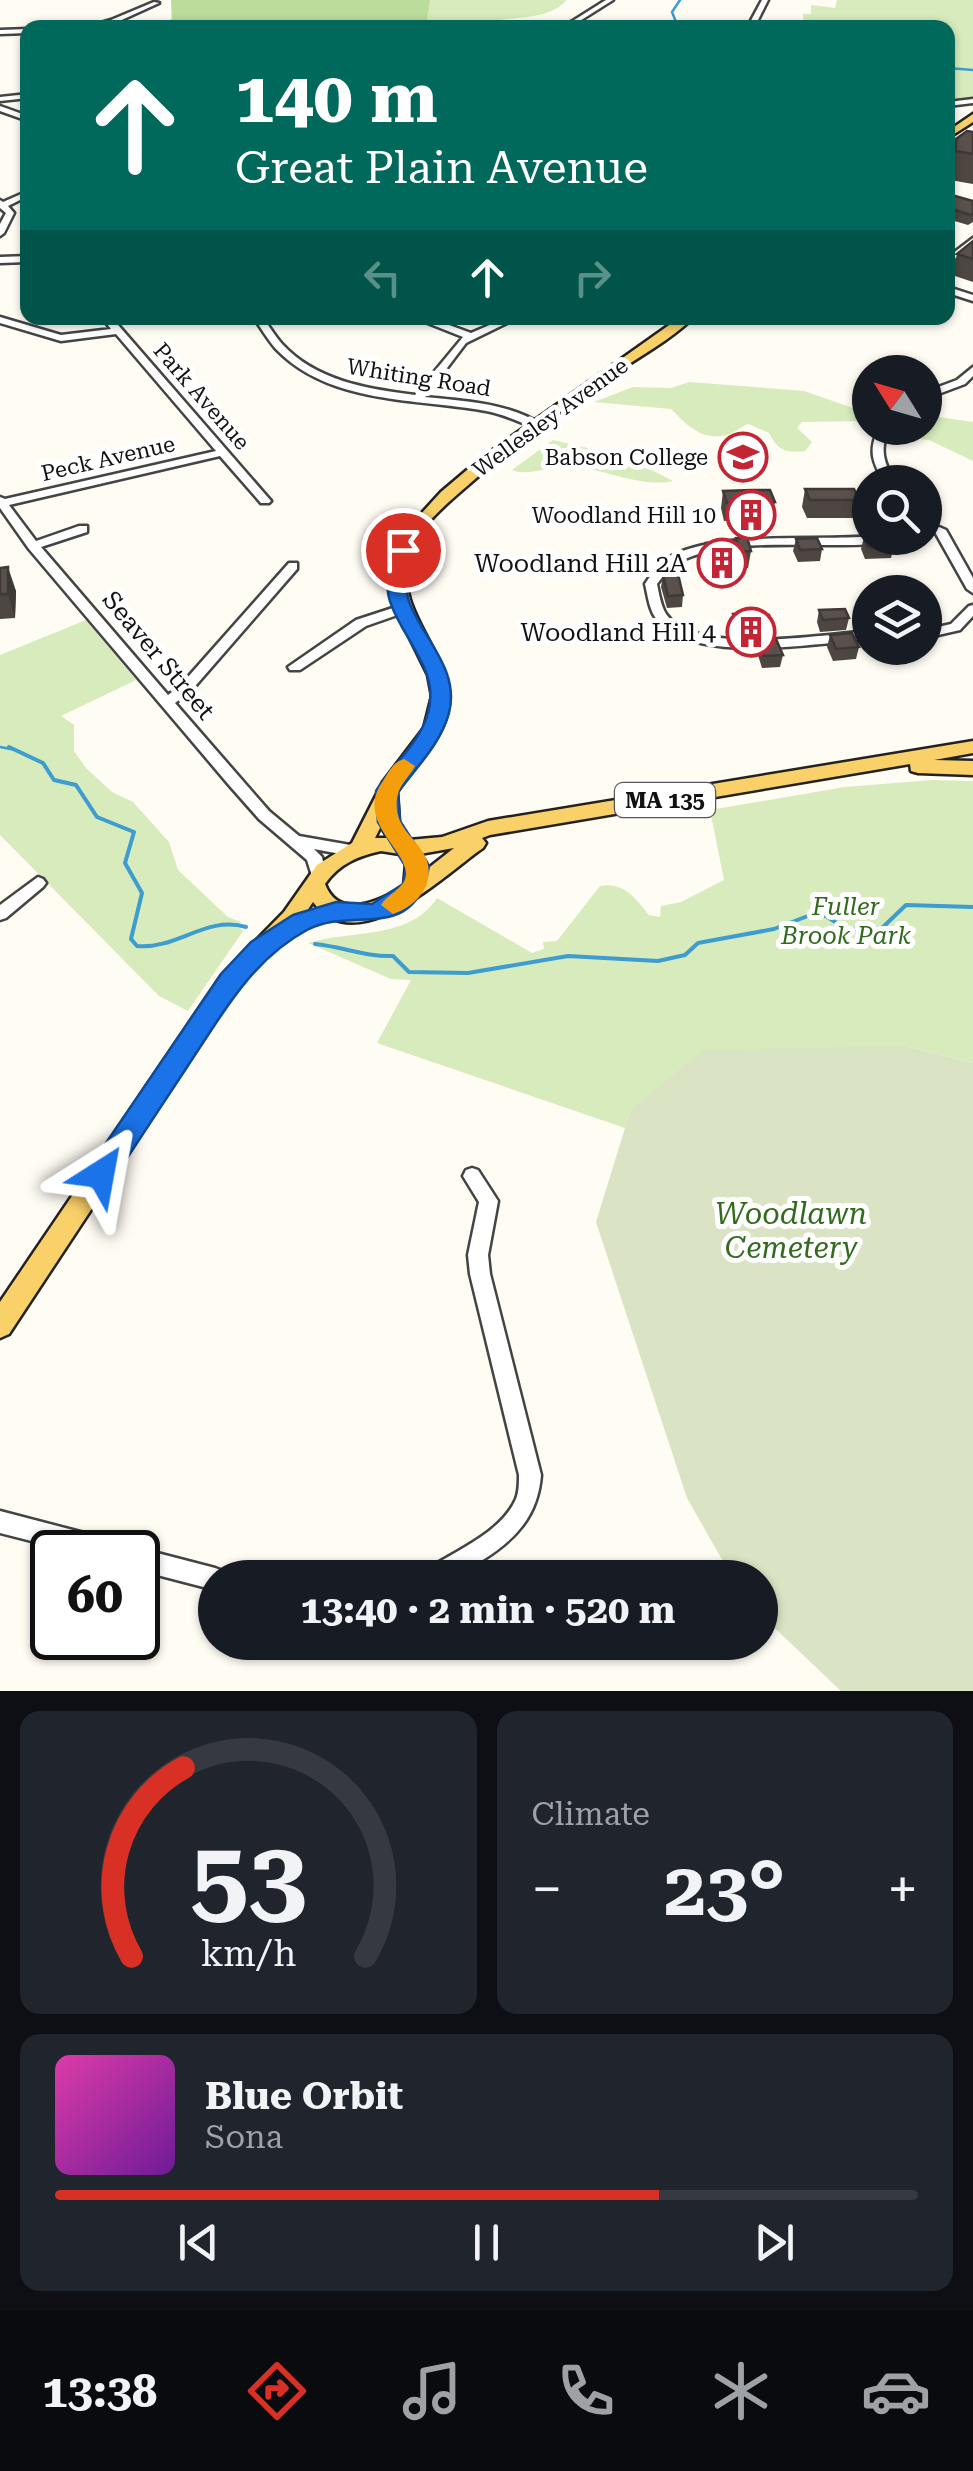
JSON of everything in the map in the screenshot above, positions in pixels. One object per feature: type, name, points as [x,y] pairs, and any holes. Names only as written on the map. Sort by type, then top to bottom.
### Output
[{"type":"main road","name":"Wellesley Avenue","points":[[355,848],[372,830],[387,791],[427,740],[441,700],[434,666],[402,609],[396,588],[398,567],[416,528],[452,490],[677,325]]},
{"type":"main road","name":"MA 135","points":[[0,1326],[230,981],[269,941],[334,861],[355,848],[444,844],[472,832],[973,747]]},
{"type":"main road","name":"MA 135","points":[[826,774],[915,766],[973,768]]},
{"type":"main road","points":[[387,791],[389,822],[418,866],[414,889]]},
{"type":"main road","name":"MA 135","points":[[269,941],[302,922],[336,911],[372,913],[388,908],[457,854],[504,828]]},
{"type":"main road","points":[[318,882],[322,901],[336,911]]},
{"type":"street","points":[[578,20],[610,0]]},
{"type":"street","points":[[116,20],[156,3]]},
{"type":"street","points":[[0,233],[10,217],[2,204]]},
{"type":"street","points":[[0,320],[61,338],[118,332]]},
{"type":"street","name":"Park Avenue","points":[[113,325],[266,501]]},
{"type":"street","name":"Whiting Road","points":[[264,325],[284,351],[316,376],[350,388],[492,409],[537,425]]},
{"type":"street","points":[[441,325],[469,336]]},
{"type":"street","points":[[418,399],[469,336],[496,325]]},
{"type":"street","points":[[942,389],[961,382],[973,370]]},
{"type":"street","name":"Peck Avenue","points":[[1,502],[224,452]]},
{"type":"street","name":"Seaver Street","points":[[1,502],[33,546],[256,806],[314,856],[318,882]]},
{"type":"street","points":[[33,546],[83,530]]},
{"type":"street","points":[[942,534],[973,589]]},
{"type":"street","points":[[852,540],[701,548],[665,562],[651,584],[661,617],[673,628],[707,640],[734,643],[852,636]]},
{"type":"street","points":[[166,702],[185,689],[293,566]]},
{"type":"street","points":[[294,667],[361,623],[402,609]]},
{"type":"street","points":[[942,631],[955,628],[973,609]]},
{"type":"street","name":"Seaver Street","points":[[288,834],[317,845],[355,848]]},
{"type":"street","points":[[0,914],[38,883]]},
{"type":"street","points":[[461,1560],[512,1526],[524,1512],[530,1493],[530,1475],[480,1274],[478,1255],[489,1200],[472,1176]]},
{"type":"street","points":[[0,1522],[30,1530]]},
{"type":"street","points":[[160,1564],[198,1574]]},
{"type":"green space","points":[[171,0],[566,1],[546,13],[501,20],[172,20]]},
{"type":"green space","points":[[171,0],[430,0],[428,20],[172,19]]},
{"type":"green space","points":[[837,0],[973,0],[973,98],[955,100],[955,20],[803,20],[803,14],[811,14],[811,5],[835,8]]},
{"type":"green space","points":[[689,382],[804,391],[852,408],[852,421],[802,422],[797,428],[812,442],[805,451],[793,452],[779,447],[769,433],[748,424],[727,435],[710,436],[695,430],[671,409],[594,402],[633,387],[671,388]]},
{"type":"green space","points":[[942,417],[973,422],[973,461],[939,445]]},
{"type":"green space","points":[[553,440],[626,457],[673,481],[648,482],[572,466],[512,470]]},
{"type":"green space","points":[[86,620],[136,680],[61,716],[74,725],[74,751],[112,792],[133,802],[169,842],[178,870],[228,917],[241,922],[239,927],[243,931],[188,1011],[159,996],[0,835],[0,655]]},
{"type":"green space","name":"Fuller Brook Park","points":[[973,781],[973,1063],[905,1046],[630,1111],[625,1128],[377,1043],[411,980],[391,979],[308,943],[395,927],[411,921],[437,898],[532,953],[544,949],[543,942],[557,941],[600,886],[623,889],[649,915],[660,917],[661,906],[681,902],[724,880],[710,810],[845,787]]},
{"type":"green space","name":"Woodlawn Cemetery","points":[[905,1046],[973,1063],[973,1691],[841,1691],[778,1631],[778,1560],[722,1560],[687,1498],[596,1222],[630,1111],[703,1050]]},
{"type":"building","points":[[967,131],[973,132],[973,154],[956,151],[956,139]]},
{"type":"building","points":[[955,196],[973,201],[971,215],[955,210]]},
{"type":"building","points":[[973,241],[973,259],[957,254]]},
{"type":"building","points":[[805,489],[852,489],[852,500],[810,500]]},
{"type":"building","points":[[770,490],[775,502],[727,503],[723,491]]},
{"type":"building","points":[[747,537],[751,551],[710,553],[706,543],[737,541],[736,538]]},
{"type":"building","points":[[817,538],[822,549],[800,550],[796,539]]},
{"type":"building","points":[[8,567],[8,594],[0,594],[0,568]]},
{"type":"building","points":[[678,574],[683,595],[668,596],[663,575]]},
{"type":"building","points":[[845,609],[849,618],[823,620],[819,610]]},
{"type":"building","points":[[733,614],[769,615],[772,624],[735,623]]},
{"type":"building","points":[[852,633],[852,648],[836,649],[830,635]]},
{"type":"building","points":[[776,639],[783,655],[764,656],[759,640]]},
{"type":"waterway","points":[[675,20],[672,12],[680,0]]},
{"type":"waterway","points":[[955,69],[973,70]]},
{"type":"waterway","points":[[0,747],[15,750]]},
{"type":"waterway","points":[[9,747],[15,750]]},
{"type":"waterway","points":[[15,750],[43,763],[54,780],[76,785],[97,817],[134,832],[125,863],[142,893],[131,939],[137,946],[165,943],[218,925],[246,927]]},
{"type":"waterway","points":[[315,944],[393,956],[409,972],[468,973],[568,956],[658,961],[685,955],[698,943],[774,929],[813,914],[826,916],[846,929],[882,928],[906,905],[973,907]]},
{"type":"slow traffic","points":[[393,905],[414,889],[418,874],[418,866],[402,846],[386,808],[387,791],[404,766]]},
{"type":"place","name":"Babson College","points":[[743,457]]},
{"type":"place","name":"Woodland Hill 10","points":[[751,515]]},
{"type":"place","name":"Woodland Hill 2A","points":[[722,563]]},
{"type":"place","name":"Woodland Hill 4","points":[[751,632]]},
{"type":"route","points":[[101,1174],[230,981],[260,949],[317,916],[336,911],[372,913],[388,908],[414,889],[418,866],[389,822],[387,791],[430,734],[439,711],[441,690],[432,661],[399,602],[397,574],[403,550]]}]
